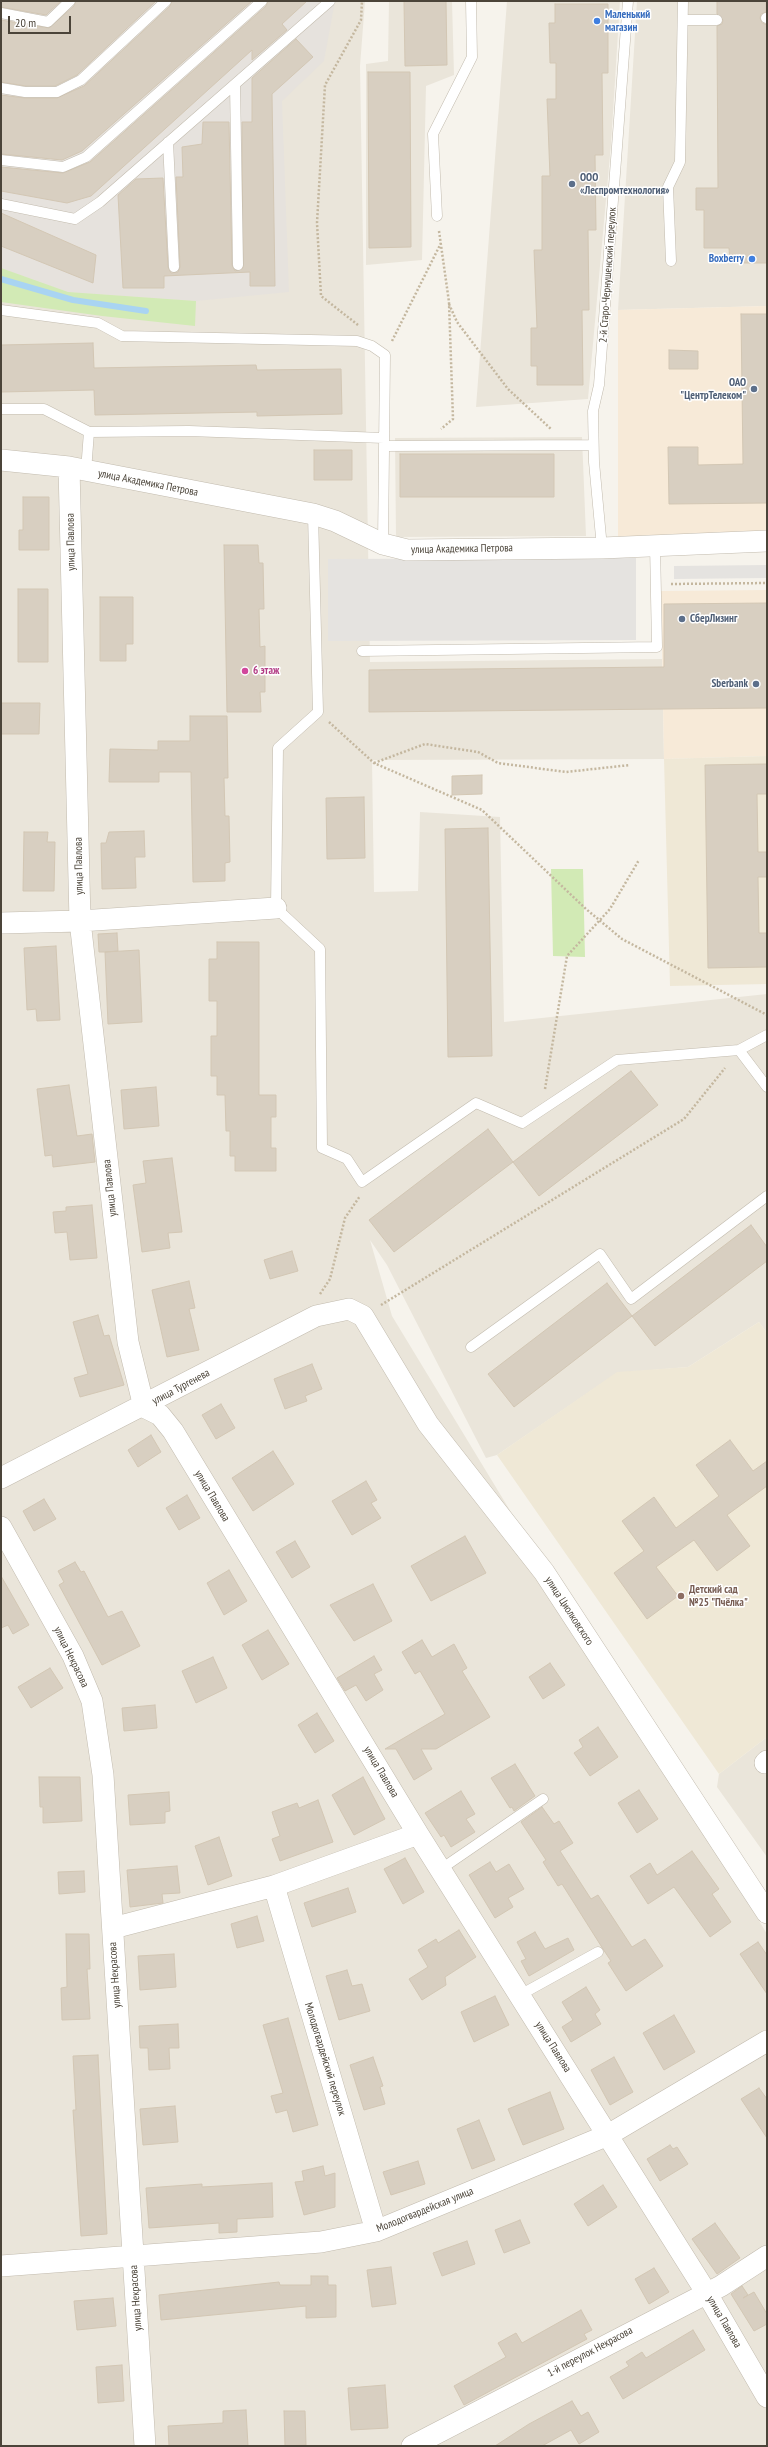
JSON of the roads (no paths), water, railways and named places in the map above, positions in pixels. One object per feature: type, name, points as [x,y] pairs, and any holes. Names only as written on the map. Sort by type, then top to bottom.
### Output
[{"type":"street","name":"улица Академика Петрова","points":[[1,460],[77,469],[313,514],[335,521],[383,544],[407,550],[602,548],[655,544],[767,541]]},
{"type":"street","name":"улица Павлова","points":[[77,469],[80,921],[128,1342],[144,1407],[160,1415],[173,1431],[418,1834],[706,2292],[767,2397]]},
{"type":"street","points":[[1,923],[80,921],[276,908]]},
{"type":"street","name":"улица Тургенева","points":[[1,1478],[144,1407],[316,1316],[349,1309],[363,1316]]},
{"type":"street","name":"улица Циолковского","points":[[363,1316],[428,1424],[544,1572],[767,1913]]},
{"type":"street","name":"улица Некрасова","points":[[1,1527],[73,1656],[92,1701],[103,1775],[145,2446]]},
{"type":"street","points":[[113,1928],[274,1886],[418,1834]]},
{"type":"street","name":"Молодогвардейский переулок","points":[[274,1886],[376,2231]]},
{"type":"street","name":"Молодогвардейская улица","points":[[1,2266],[321,2242],[376,2231],[608,2135],[767,2041]]},
{"type":"street","name":"1-й переулок Некрасова","points":[[412,2446],[706,2292],[721,2286],[767,2256]]},
{"type":"lane","points":[[1,13],[48,22],[70,1]]},
{"type":"lane","points":[[1,88],[25,92],[57,92],[81,80],[166,1]]},
{"type":"lane","points":[[1,160],[63,167],[86,157],[262,1]]},
{"type":"lane","points":[[1,204],[76,220],[100,202],[330,1]]},
{"type":"lane","points":[[437,216],[433,134],[472,57],[471,1]]},
{"type":"lane","name":"2-й Старо-Чернушенский переулок","points":[[602,548],[593,445],[593,411],[600,385],[628,1]]},
{"type":"lane","points":[[671,261],[668,187],[680,162],[683,1]]},
{"type":"lane","points":[[683,20],[717,20]]},
{"type":"lane","points":[[235,84],[238,266]]},
{"type":"lane","points":[[168,142],[174,267]]},
{"type":"lane","points":[[1,310],[98,323],[122,336],[357,341],[372,346],[385,355],[383,544]]},
{"type":"lane","points":[[1,410],[44,409],[90,432],[189,431],[384,442],[421,446],[593,445]]},
{"type":"lane","points":[[77,469],[90,432]]},
{"type":"lane","points":[[313,514],[318,712],[278,748],[276,908],[320,949],[322,1148],[347,1159],[362,1182],[476,1103],[522,1123],[617,1060],[739,1050],[767,1035]]},
{"type":"lane","points":[[362,651],[657,647],[655,544]]},
{"type":"lane","points":[[739,1050],[767,1087]]},
{"type":"lane","points":[[471,1347],[600,1254],[631,1299],[767,1196]]},
{"type":"lane","points":[[441,1869],[543,1799]]},
{"type":"lane","points":[[520,1995],[598,1952]]},
{"type":"waterway","points":[[1,279],[73,300],[146,311]]},
{"type":"place","name":"Маленький магазин","points":[[597,21]]},
{"type":"place","name":"ООО «Леспромтехнология»","points":[[572,184]]},
{"type":"place","name":"Boxberry","points":[[752,259]]},
{"type":"place","name":"ОАО \"ЦентрТелеком\"","points":[[754,389]]},
{"type":"place","name":"СберЛизинг","points":[[682,619]]},
{"type":"place","name":"6 этаж","points":[[245,671]]},
{"type":"place","name":"Sberbank","points":[[756,684]]},
{"type":"place","name":"Детский сад №25 \"Пчёлка\"","points":[[681,1596]]}]
